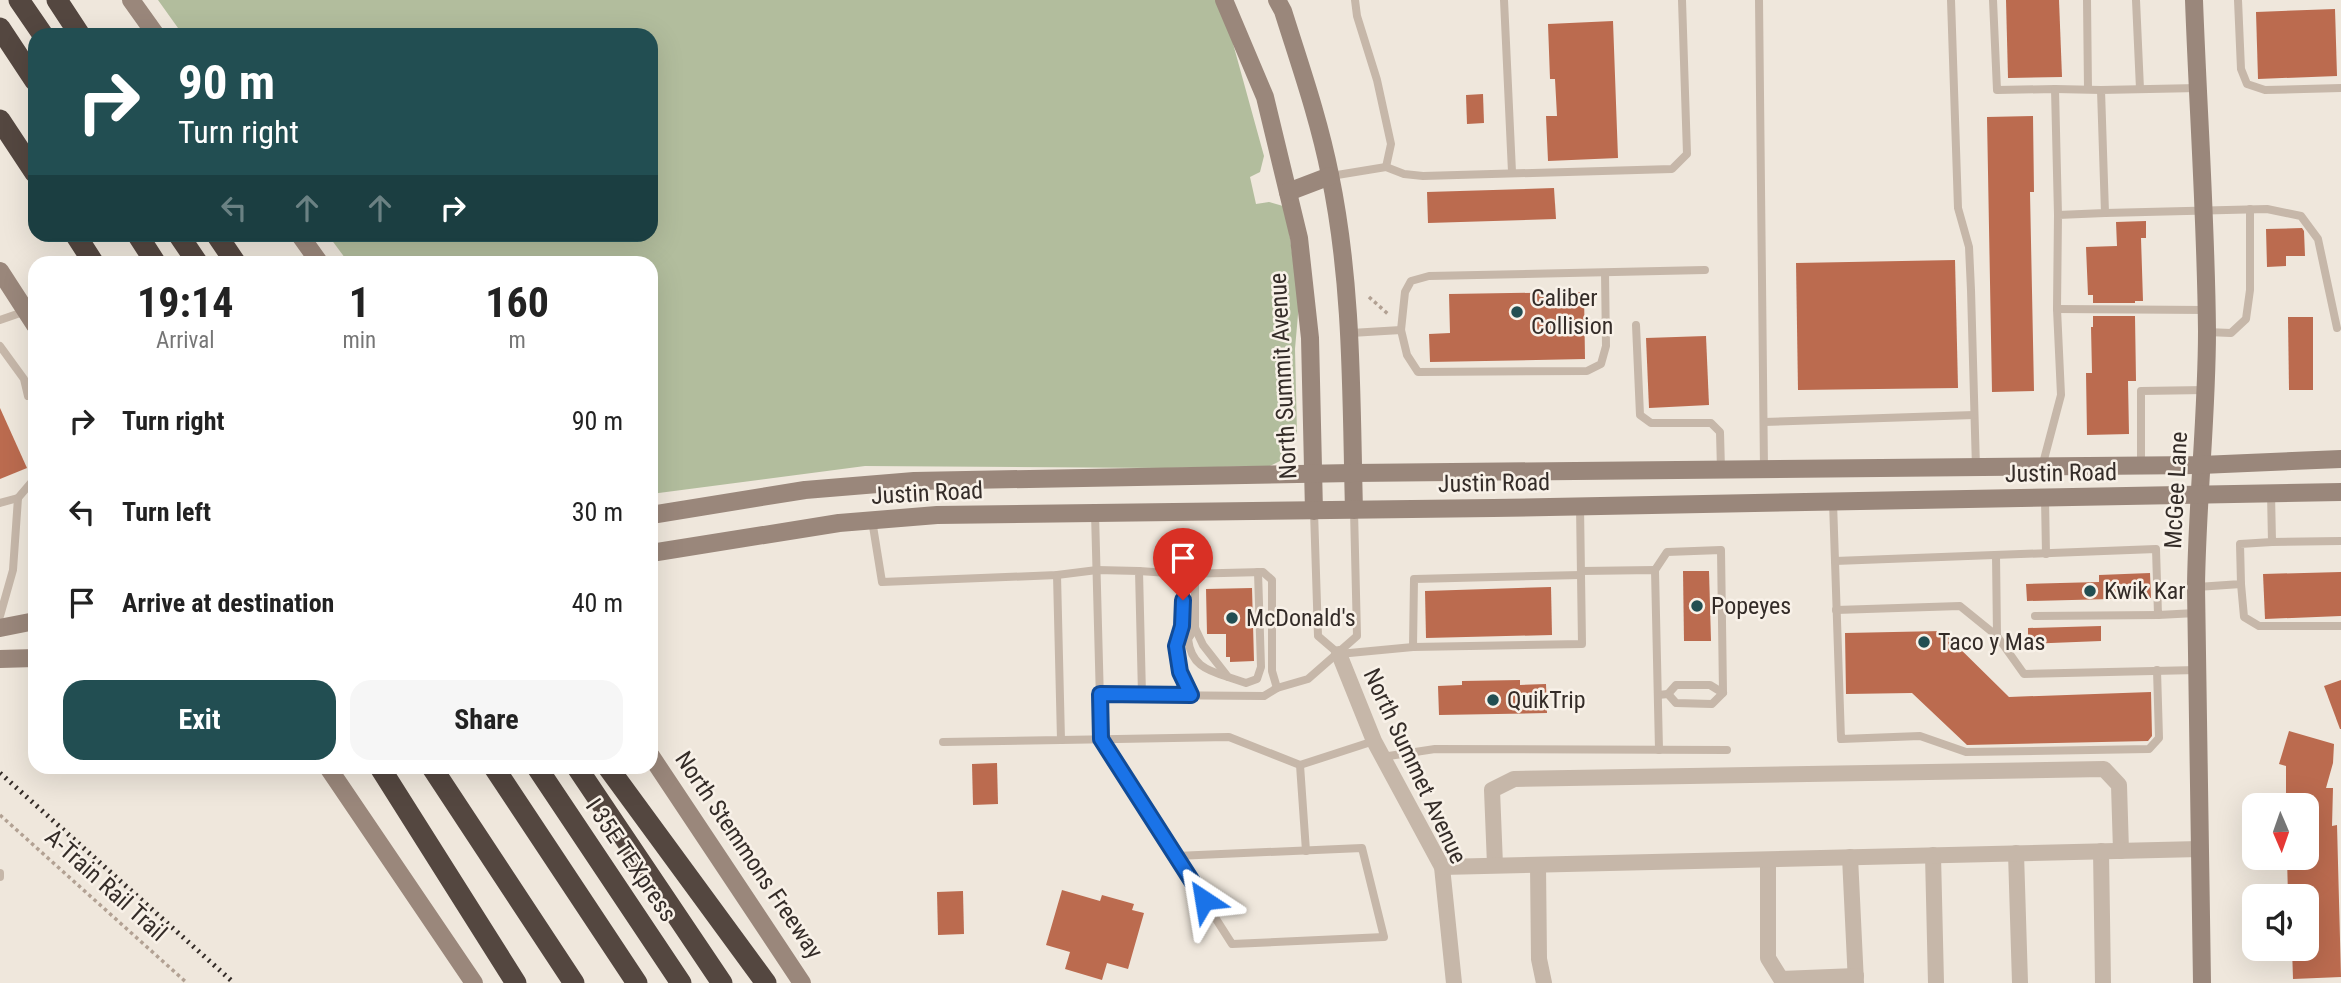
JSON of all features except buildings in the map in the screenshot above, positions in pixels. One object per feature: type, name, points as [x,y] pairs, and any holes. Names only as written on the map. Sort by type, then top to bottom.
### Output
[{"type":"highway","points":[[19,0],[38,28]]},
{"type":"highway","points":[[57,0],[75,28]]},
{"type":"highway","points":[[0,28],[28,70]]},
{"type":"highway","points":[[0,120],[28,162]]},
{"type":"highway","points":[[384,774],[516,983]]},
{"type":"highway","points":[[436,774],[573,983]]},
{"type":"highway","points":[[498,774],[637,983]]},
{"type":"highway","name":"I 35E TEXpress","points":[[541,774],[681,983]]},
{"type":"highway","points":[[581,774],[722,983]]},
{"type":"highway","points":[[613,774],[766,983]]},
{"type":"main road","points":[[131,0],[151,28]]},
{"type":"main road","name":"North Summit Avenue","points":[[1224,0],[1265,97],[1299,238],[1310,338],[1314,511]]},
{"type":"main road","points":[[1277,0],[1311,98],[1330,176],[1343,256],[1351,333],[1354,510]]},
{"type":"main road","name":"McGee Lane","points":[[2194,0],[2207,332],[2196,587],[2202,983]]},
{"type":"main road","points":[[1288,192],[1330,176]]},
{"type":"main road","points":[[0,271],[28,315]]},
{"type":"main road","name":"Justin Road","points":[[658,514],[753,497],[865,484],[1353,473],[2201,465],[2341,459]]},
{"type":"main road","name":"Justin Road","points":[[658,552],[792,529],[937,516],[2341,492]]},
{"type":"main road","points":[[0,628],[28,622]]},
{"type":"main road","points":[[0,659],[28,658]]},
{"type":"main road","name":"North Stemmons Freeway","points":[[658,767],[802,983]]},
{"type":"main road","points":[[332,774],[474,983]]},
{"type":"street","name":"North Summet Avenue","points":[[1339,654],[1374,741],[1442,867],[1454,983]]},
{"type":"street","points":[[1495,866],[1492,790],[1514,779],[2104,769],[2119,785],[2121,851]]},
{"type":"street","points":[[1442,867],[2200,849]]},
{"type":"street","points":[[2101,851],[2104,983]]},
{"type":"street","points":[[2016,853],[2020,983]]},
{"type":"street","points":[[1933,855],[1936,983]]},
{"type":"street","points":[[1768,860],[1768,958],[1781,979],[1856,980],[1850,857]]},
{"type":"street","points":[[1538,864],[1539,959],[1544,983]]},
{"type":"lane","points":[[1355,0],[1391,144],[1385,167]]},
{"type":"lane","points":[[1504,0],[1512,172]]},
{"type":"lane","points":[[1330,176],[1385,167],[1404,174],[1423,176],[1672,169],[1687,154],[1682,0]]},
{"type":"lane","points":[[1759,0],[1764,469]]},
{"type":"lane","points":[[1951,0],[1958,208],[1969,247],[1976,468]]},
{"type":"lane","points":[[1993,0],[1997,90],[2198,88]]},
{"type":"lane","points":[[2087,0],[2088,89]]},
{"type":"lane","points":[[2136,0],[2140,89]]},
{"type":"lane","points":[[2238,0],[2241,69],[2247,84],[2265,90],[2341,88]]},
{"type":"lane","points":[[2042,467],[2061,395],[2057,309],[2055,89]]},
{"type":"lane","points":[[2101,90],[2105,213]]},
{"type":"lane","points":[[2207,332],[2231,332],[2246,319],[2250,290],[2250,209]]},
{"type":"lane","points":[[2058,215],[2267,209],[2301,216],[2318,239],[2337,328]]},
{"type":"lane","points":[[1605,273],[1606,346],[1601,363],[1587,371],[1418,372],[1407,355],[1401,330],[1405,292],[1411,281],[1429,276],[1705,270]]},
{"type":"lane","points":[[2057,309],[2206,310]]},
{"type":"lane","points":[[0,320],[28,318]]},
{"type":"lane","points":[[1636,325],[1640,415],[1651,423],[1711,423],[1720,432],[1721,470]]},
{"type":"lane","points":[[1351,333],[1401,330]]},
{"type":"lane","points":[[0,346],[24,379],[28,396]]},
{"type":"lane","points":[[2141,465],[2141,391],[2205,390]]},
{"type":"lane","points":[[1764,422],[1975,415]]},
{"type":"lane","points":[[0,616],[13,570],[19,498],[28,487]]},
{"type":"lane","points":[[2271,493],[2272,542]]},
{"type":"lane","points":[[0,503],[19,498]]},
{"type":"lane","points":[[2045,498],[2046,554]]},
{"type":"lane","points":[[1833,502],[1841,739],[1920,736],[1966,752],[2149,749],[2159,738],[2157,670]]},
{"type":"lane","points":[[1314,511],[1318,636],[1339,654],[1413,647],[1582,644],[1580,506]]},
{"type":"lane","points":[[1100,694],[1264,696],[1277,688],[1308,679],[1357,636],[1354,510]]},
{"type":"lane","points":[[1096,513],[1101,739],[1232,944],[1384,937],[1362,848],[1177,856]]},
{"type":"lane","points":[[872,520],[881,582],[1057,575],[1097,570],[1183,574],[1263,572],[1272,580],[1272,671],[1277,688]]},
{"type":"lane","points":[[2341,541],[2240,544],[2244,617],[2259,626],[2341,626]]},
{"type":"lane","points":[[1835,561],[2156,548],[2158,615]]},
{"type":"lane","points":[[1659,750],[1655,570],[1667,552],[1721,550],[1723,693],[1712,704],[1676,703],[1668,694]]},
{"type":"lane","points":[[1996,555],[1997,636]]},
{"type":"lane","points":[[1413,647],[1414,579],[1655,570]]},
{"type":"lane","points":[[1139,571],[1142,695]]},
{"type":"lane","points":[[1195,628],[1188,639],[1192,657],[1206,668],[1228,677],[1246,683],[1257,679],[1260,672],[1258,572]]},
{"type":"lane","points":[[1183,574],[1182,626],[1176,646],[1180,672],[1191,695]]},
{"type":"lane","points":[[1195,574],[1195,628],[1203,645],[1228,677]]},
{"type":"lane","points":[[1057,575],[1061,740]]},
{"type":"lane","points":[[2196,587],[2241,584]]},
{"type":"lane","points":[[1836,610],[1960,606],[1997,636],[2024,674],[2197,670]]},
{"type":"lane","points":[[2035,616],[2196,613]]},
{"type":"lane","points":[[1658,695],[1668,694],[1676,685],[1710,685],[1723,693]]},
{"type":"lane","points":[[943,741],[1229,737],[1300,765],[1374,741]]},
{"type":"lane","points":[[1382,757],[1435,749],[1727,750]]},
{"type":"lane","points":[[1300,765],[1306,851]]},
{"type":"path","points":[[1369,298],[1388,314]]},
{"type":"path","name":"A-Train Rail Trail","points":[[0,815],[187,983]]},
{"type":"green space","points":[[158,0],[1221,0],[1264,156],[1260,172],[1250,177],[1256,204],[1269,202],[1283,206],[1288,224],[1299,303],[1295,349],[1297,434],[1285,437],[1282,460],[1270,466],[865,466],[658,493],[658,256],[344,256],[333,242],[658,242],[658,28],[178,28]]},
{"type":"railway","points":[[0,773],[234,983]]},
{"type":"place","name":"Caliber Collision","points":[[1517,312]]},
{"type":"place","name":"Kwik Kar","points":[[2090,591]]},
{"type":"place","name":"Popeyes","points":[[1697,606]]},
{"type":"place","name":"McDonald's","points":[[1232,618]]},
{"type":"place","name":"Taco y Mas","points":[[1924,642]]},
{"type":"place","name":"QuikTrip","points":[[1493,700]]},
{"type":"route","points":[[1183,600],[1182,626],[1176,646],[1180,672],[1191,695],[1100,694],[1101,739],[1204,900]]}]
